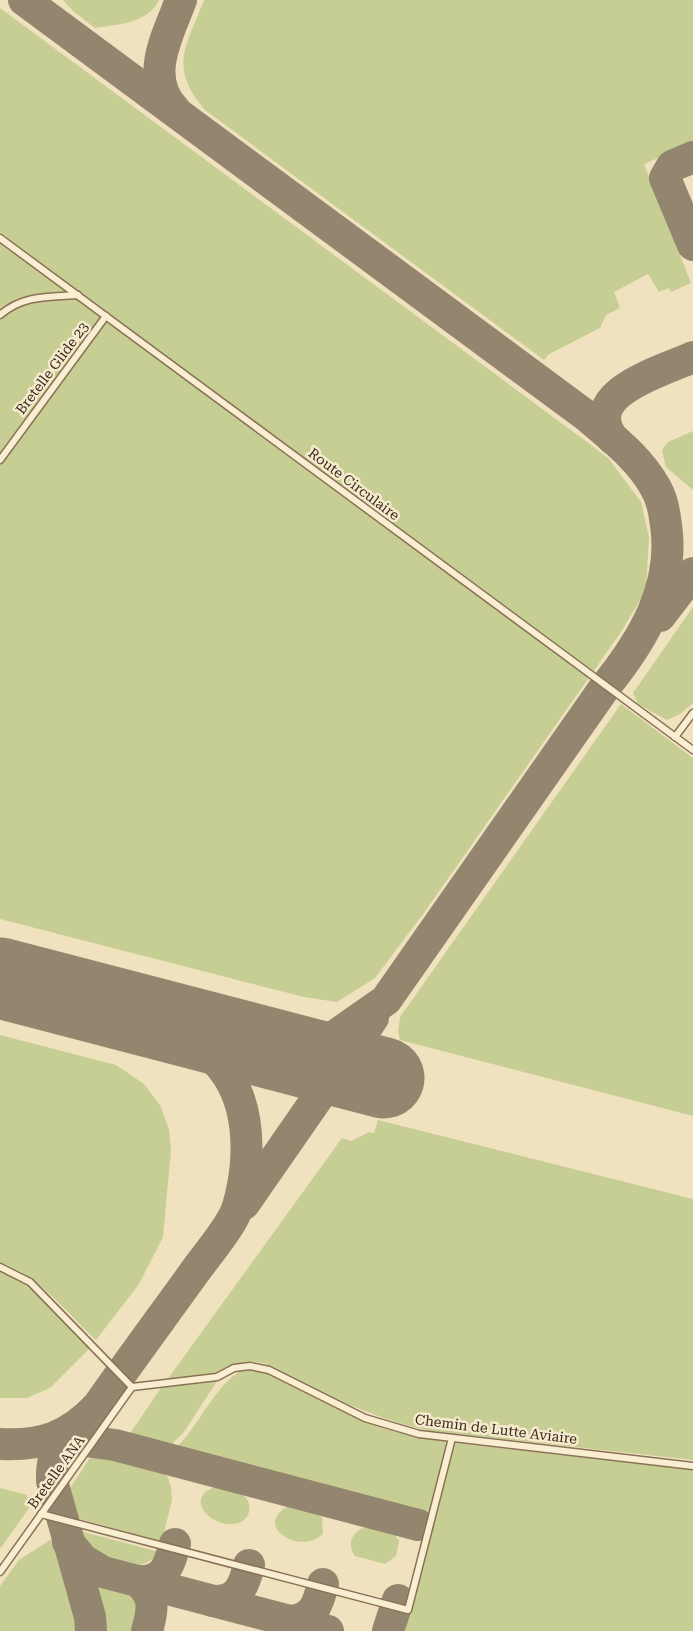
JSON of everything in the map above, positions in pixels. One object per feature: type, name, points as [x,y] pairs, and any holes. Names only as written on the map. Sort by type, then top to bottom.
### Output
[{"type":"lane","name":"Route Circulaire","points":[[0,238],[693,750]]},
{"type":"lane","points":[[0,316],[11,306],[32,298],[54,294],[78,295]]},
{"type":"lane","name":"Bretelle Glide 23","points":[[0,460],[106,316]]},
{"type":"lane","points":[[675,737],[693,713]]},
{"type":"lane","points":[[0,1267],[30,1282],[132,1387]]},
{"type":"lane","name":"Chemin de Lutte Aviaire","points":[[132,1387],[217,1377],[234,1368],[250,1366],[269,1370],[365,1418],[419,1434],[693,1466]]},
{"type":"lane","name":"Bretelle ANA","points":[[0,1572],[132,1387]]},
{"type":"lane","points":[[41,1514],[408,1610],[452,1438]]},
{"type":"green space","points":[[63,0],[159,0],[147,14],[132,22],[95,28],[73,11]]},
{"type":"green space","points":[[204,0],[693,0],[693,143],[644,164],[691,283],[671,292],[669,288],[659,292],[648,274],[614,292],[620,308],[606,315],[600,328],[549,354],[544,360],[205,110],[194,95],[187,81],[184,69],[184,56],[187,44]]},
{"type":"green space","points":[[0,8],[591,445],[609,459],[641,502],[649,537],[646,590],[621,632],[426,910],[375,978],[337,1002],[304,997],[0,919]]},
{"type":"green space","points":[[693,431],[693,490],[666,467],[662,450],[668,442]]},
{"type":"green space","points":[[693,607],[693,703],[680,714],[667,720],[638,704],[633,693]]},
{"type":"green space","points":[[621,704],[693,758],[693,1116],[400,1040],[398,1032],[400,1017]]},
{"type":"green space","points":[[0,1035],[116,1065],[144,1084],[160,1105],[169,1129],[171,1150],[163,1237],[139,1284],[96,1340],[39,1285],[26,1275],[0,1263]]},
{"type":"green space","points":[[378,1120],[693,1199],[693,1460],[430,1431],[386,1419],[326,1394],[266,1364],[251,1361],[217,1373],[167,1380],[342,1138],[351,1141],[369,1132],[374,1133]]},
{"type":"green space","points":[[0,1271],[27,1285],[91,1347],[50,1388],[27,1398],[0,1398]]},
{"type":"green space","points":[[242,1370],[258,1371],[290,1382],[368,1423],[407,1434],[447,1442],[429,1514],[177,1447],[224,1385]]},
{"type":"green space","points":[[217,1381],[184,1432],[170,1446],[129,1435],[161,1388]]},
{"type":"green space","points":[[454,1443],[693,1470],[693,1631],[405,1631]]},
{"type":"green space","points":[[96,1455],[155,1469],[167,1476],[171,1486],[172,1500],[162,1541],[76,1518],[69,1490],[89,1459]]},
{"type":"green space","points":[[218,1486],[245,1496],[248,1500],[249,1512],[244,1520],[229,1524],[211,1518],[205,1512],[201,1505],[201,1498],[207,1491]]},
{"type":"green space","points":[[0,1488],[27,1495],[29,1508],[0,1549]]},
{"type":"green space","points":[[291,1505],[316,1512],[322,1518],[323,1534],[313,1540],[302,1542],[292,1540],[283,1535],[277,1529],[275,1521],[279,1513]]},
{"type":"green space","points":[[373,1526],[392,1531],[399,1541],[396,1556],[385,1564],[355,1556],[352,1551],[351,1540],[357,1532]]},
{"type":"green space","points":[[80,1531],[159,1552],[150,1561],[139,1565],[116,1563],[104,1558],[94,1550]]},
{"type":"green space","points":[[53,1538],[79,1631],[0,1631],[0,1586],[19,1560]]},
{"type":"green space","points":[[94,1584],[123,1593],[137,1602],[141,1619],[139,1631],[106,1631],[104,1613]]},
{"type":"taxiway","points":[[24,0],[588,417],[624,448],[648,475],[661,499],[668,548],[666,570],[661,591],[643,631],[632,651],[386,1000],[329,1040],[311,1050],[292,1051],[265,1047]]},
{"type":"taxiway","points":[[175,110],[166,98],[159,70],[165,42],[181,0]]},
{"type":"taxiway","points":[[693,157],[672,166],[665,178],[693,245]]},
{"type":"taxiway","points":[[613,439],[605,423],[607,409],[615,397],[629,386],[646,377],[693,357]]},
{"type":"taxiway","points":[[660,616],[693,573]]},
{"type":"taxiway","points":[[244,1204],[373,1018]]},
{"type":"taxiway","points":[[0,1444],[42,1441],[65,1432],[87,1417],[98,1406],[219,1240],[236,1213],[242,1191],[246,1163],[246,1137],[243,1114],[237,1093],[228,1075],[215,1059],[199,1045],[158,1019]]},
{"type":"taxiway","points":[[74,1429],[63,1440],[56,1452],[52,1481],[90,1617],[91,1631]]},
{"type":"taxiway","points":[[52,1442],[78,1440],[115,1445],[418,1525]]},
{"type":"taxiway","points":[[68,1542],[83,1560],[103,1572],[328,1631]]},
{"type":"taxiway","points":[[137,1581],[153,1579],[164,1572],[175,1544]]},
{"type":"taxiway","points":[[213,1601],[222,1601],[234,1596],[245,1580],[249,1565]]},
{"type":"taxiway","points":[[137,1581],[150,1598],[151,1616],[147,1631]]},
{"type":"taxiway","points":[[290,1621],[298,1620],[310,1614],[317,1604],[323,1584]]},
{"type":"taxiway","points":[[388,1631],[398,1600]]},
{"type":"runway","points":[[0,978],[384,1078]]}]
